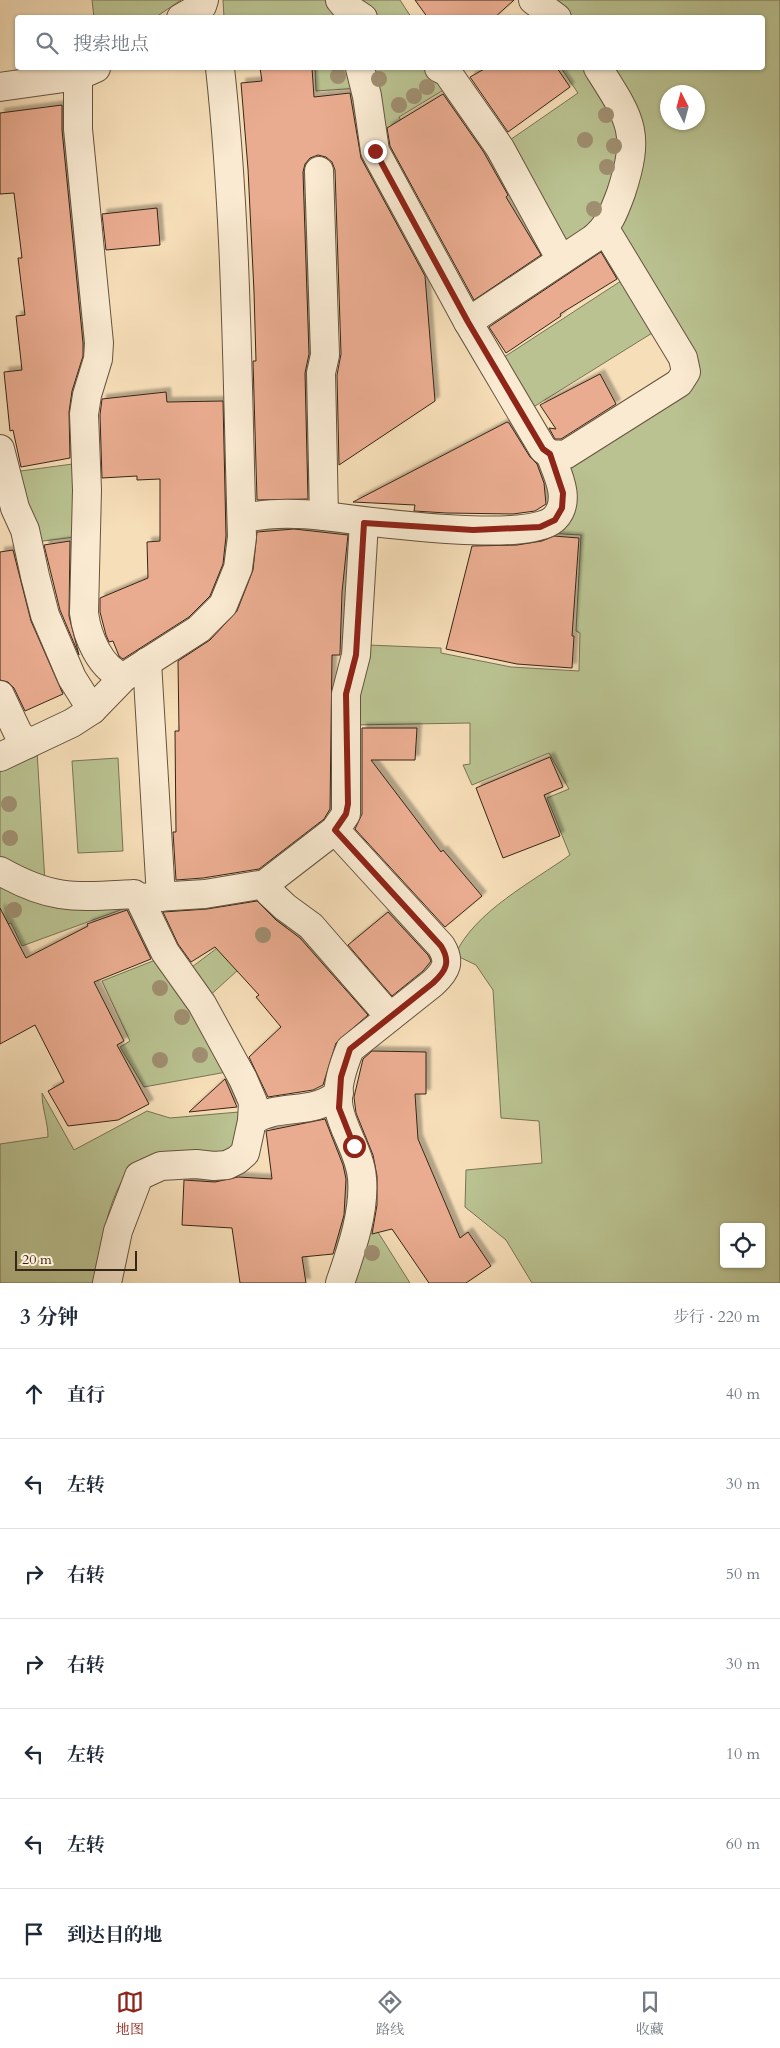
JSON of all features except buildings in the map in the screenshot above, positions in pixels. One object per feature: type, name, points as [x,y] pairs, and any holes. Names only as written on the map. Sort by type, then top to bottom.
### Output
[{"type":"street","points":[[187,15],[202,6],[204,0]]},
{"type":"street","points":[[213,0],[215,15]]},
{"type":"street","points":[[532,0],[553,15]]},
{"type":"street","points":[[0,757],[92,710],[124,677],[199,629],[223,605],[238,568],[242,519],[236,320],[229,178],[220,70]]},
{"type":"street","points":[[360,70],[367,96],[375,151],[468,322],[543,449],[550,454],[566,455],[679,383],[686,372],[683,358],[605,229]]},
{"type":"street","points":[[443,70],[447,72],[500,148],[561,260]]},
{"type":"street","points":[[468,322],[605,229],[612,218],[630,167],[633,141],[628,118],[599,70]]},
{"type":"street","points":[[0,87],[87,72],[78,129],[99,343],[98,359],[86,394],[84,414],[87,490],[84,612],[86,625],[104,664],[110,670],[124,677]]},
{"type":"street","points":[[319,172],[325,355],[321,373],[324,516]]},
{"type":"street","points":[[0,449],[15,508],[25,530],[34,576],[46,614],[72,678],[92,710]]},
{"type":"street","points":[[242,519],[260,515],[324,516],[364,523],[473,530],[540,527],[555,520],[562,508],[563,493],[550,454]]},
{"type":"street","points":[[0,871],[20,883],[46,893],[77,897],[134,894],[150,898],[204,894],[265,884],[335,830],[346,814],[348,804],[346,694],[356,655],[364,523]]},
{"type":"street","points":[[107,1283],[118,1231],[139,1176],[161,1166],[178,1164],[227,1165],[245,1154],[252,1121],[253,1102],[243,1079],[194,991],[165,952],[150,898],[147,662]]},
{"type":"street","points":[[0,695],[18,733],[28,744]]},
{"type":"street","points":[[335,830],[431,934],[447,956],[444,973],[412,1001],[350,1049],[345,1061],[339,1093],[339,1108],[359,1161],[362,1194],[356,1230],[340,1283]]},
{"type":"street","points":[[265,884],[269,892],[285,907],[311,926],[390,1017]]},
{"type":"street","points":[[252,1121],[270,1112],[321,1105],[339,1093]]},
{"type":"green space","points":[[92,0],[181,0],[159,15],[94,15]]},
{"type":"green space","points":[[223,0],[332,0],[337,15],[224,15]]},
{"type":"green space","points":[[347,0],[400,0],[410,15],[369,15]]},
{"type":"green space","points":[[554,0],[780,0],[780,1283],[532,1283],[506,1240],[465,1207],[466,1170],[542,1163],[539,1121],[501,1118],[493,990],[476,965],[455,955],[464,939],[490,912],[505,899],[570,855],[547,798],[569,789],[549,753],[472,785],[463,765],[470,764],[470,723],[352,725],[368,645],[441,648],[441,653],[511,667],[579,671],[580,633],[576,631],[581,535],[528,532],[543,529],[560,467],[682,387],[616,237],[635,169],[607,70],[765,70],[765,15],[568,15]]},
{"type":"green space","points":[[315,70],[355,70],[360,88],[316,91]]},
{"type":"green space","points":[[365,70],[427,70],[436,77],[445,89],[399,117],[428,167],[401,187],[387,167]]},
{"type":"green space","points":[[562,70],[594,70],[622,119],[611,207],[568,247],[507,142],[578,93]]},
{"type":"green space","points":[[624,279],[657,330],[527,411],[498,361]]},
{"type":"green space","points":[[80,463],[75,537],[35,542],[13,472]]},
{"type":"green space","points":[[37,751],[45,882],[0,861],[0,769]]},
{"type":"green space","points":[[118,758],[123,851],[78,853],[72,761]]},
{"type":"green space","points":[[0,880],[134,905],[22,946],[11,923],[0,927]]},
{"type":"green space","points":[[274,905],[292,921],[206,999],[188,970]]},
{"type":"green space","points":[[158,959],[232,1071],[144,1087],[120,1047],[130,1041],[102,981]]},
{"type":"green space","points":[[42,1093],[74,1150],[147,1111],[170,1118],[239,1112],[239,1125],[232,1151],[125,1176],[118,1188],[109,1214],[94,1283],[0,1283],[0,1144],[48,1137]]},
{"type":"green space","points":[[367,1226],[376,1229],[410,1283],[347,1283]]},
{"type":"route","points":[[354,1146],[344,1125],[339,1108],[341,1077],[350,1049],[433,983],[444,973],[447,963],[447,956],[431,934],[335,830],[346,814],[348,804],[346,694],[356,655],[364,523],[473,530],[540,527],[555,520],[562,508],[563,493],[550,454],[543,449],[468,322],[383,169],[375,151]]}]
